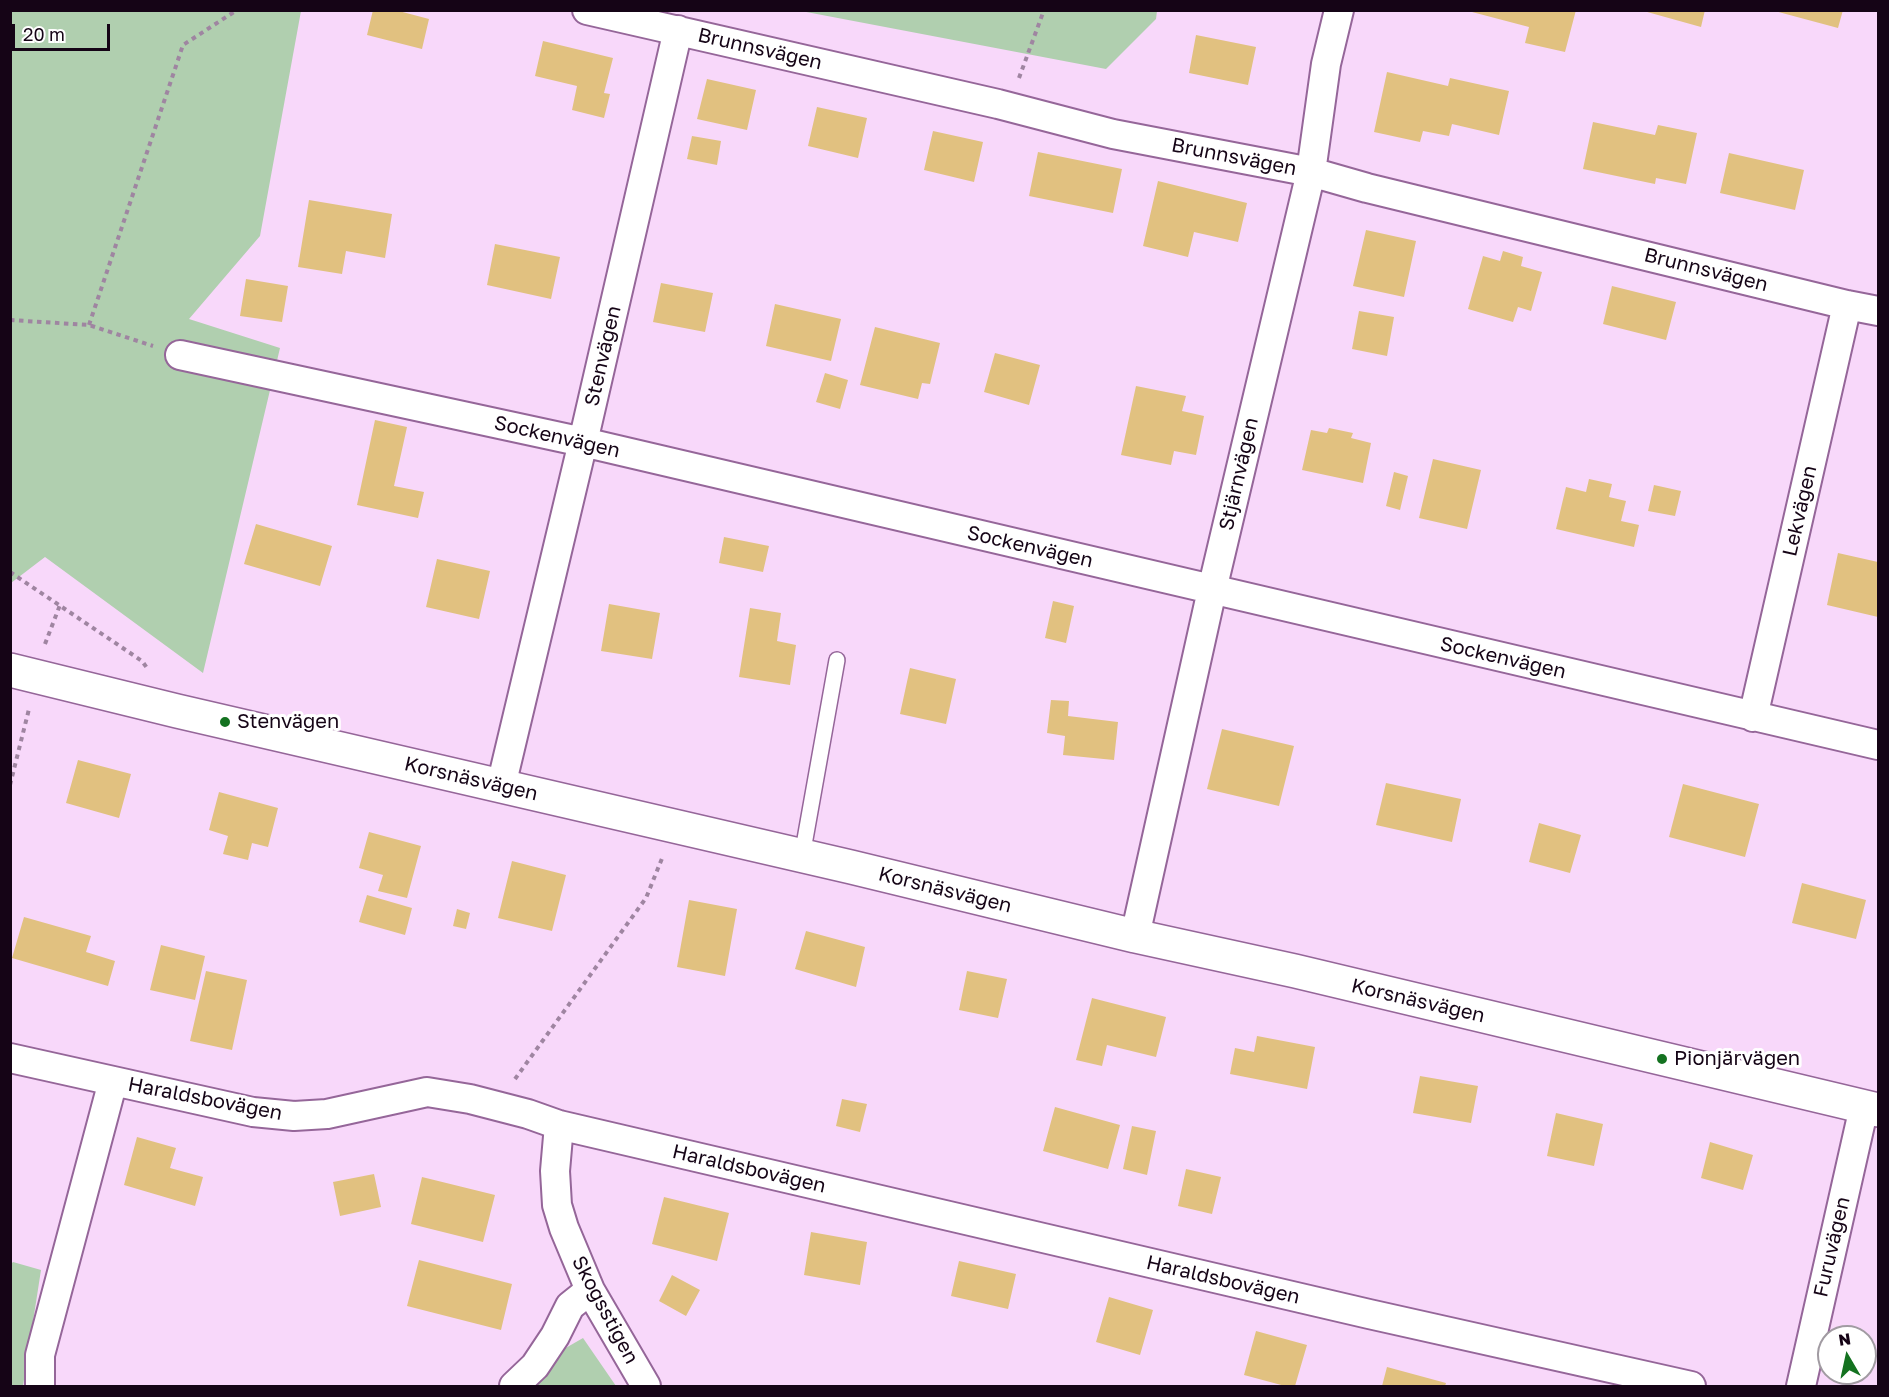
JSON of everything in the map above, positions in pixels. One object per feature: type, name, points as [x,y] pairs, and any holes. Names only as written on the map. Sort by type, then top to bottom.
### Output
[{"type":"street","name":"Brunnsvägen","points":[[587,10],[1008,107],[1113,134],[1311,172],[1367,188],[1878,311]]},
{"type":"street","name":"Stjärnvägen","points":[[1135,936],[1212,590],[1311,172],[1326,64],[1339,10]]},
{"type":"street","name":"Stenvägen","points":[[501,786],[584,442],[678,30]]},
{"type":"street","name":"Lekvägen","points":[[1753,717],[1847,305]]},
{"type":"street","name":"Sockenvägen","points":[[180,355],[584,442],[1878,745]]},
{"type":"street","name":"Korsnäsvägen","points":[[25,673],[1871,1108]]},
{"type":"street","points":[[10,1058],[113,1081]]},
{"type":"street","name":"Haraldsbovägen","points":[[40,1386],[40,1354],[113,1081],[253,1112],[294,1116],[327,1114],[427,1092],[470,1099],[559,1125],[1357,1311],[1692,1386]]},
{"type":"street","name":"Furuvägen","points":[[1801,1386],[1871,1108]]},
{"type":"street","name":"Skogsstigen","points":[[559,1125],[555,1171],[557,1205],[564,1228],[590,1290],[646,1386]]},
{"type":"street","points":[[514,1386],[535,1366],[555,1336],[570,1306],[590,1290]]},
{"type":"lane","points":[[802,856],[837,660]]},
{"type":"path","points":[[90,325],[183,45],[237,10]]},
{"type":"path","points":[[1008,107],[1044,10]]},
{"type":"path","points":[[10,320],[90,325],[180,355]]},
{"type":"path","points":[[10,572],[142,661],[148,669]]},
{"type":"path","points":[[10,785],[25,673],[43,647],[60,605]]},
{"type":"path","points":[[495,1106],[646,898],[664,854],[670,825]]},
{"type":"green space","points":[[1157,10],[1156,19],[1106,69],[801,11]]},
{"type":"green space","points":[[11,11],[301,11],[260,236],[189,319],[280,348],[203,673],[45,557],[11,583]]},
{"type":"green space","points":[[13,1262],[41,1270],[23,1386],[11,1386],[10,1265]]},
{"type":"green space","points":[[583,1338],[616,1386],[528,1386],[557,1353]]},
{"type":"building","points":[[373,10],[395,10],[429,19],[422,49],[367,35]]},
{"type":"building","points":[[1472,10],[1576,10],[1565,52],[1525,43],[1529,27],[1472,12]]},
{"type":"building","points":[[1640,10],[1705,10],[1701,27]]},
{"type":"building","points":[[1771,10],[1843,10],[1838,28]]},
{"type":"building","points":[[1196,35],[1256,47],[1248,85],[1189,73]]},
{"type":"building","points":[[543,41],[613,58],[604,93],[610,94],[604,118],[572,110],[577,86],[535,76]]},
{"type":"building","points":[[1387,72],[1448,86],[1450,78],[1509,91],[1499,135],[1452,124],[1449,136],[1423,131],[1420,142],[1374,132]]},
{"type":"building","points":[[707,79],[756,90],[747,130],[697,119]]},
{"type":"building","points":[[817,107],[867,118],[858,158],[808,146]]},
{"type":"building","points":[[1593,122],[1655,135],[1658,125],[1697,133],[1686,184],[1656,178],[1655,184],[1583,169]]},
{"type":"building","points":[[933,131],[983,142],[974,182],[924,170]]},
{"type":"building","points":[[692,136],[721,141],[717,165],[687,159]]},
{"type":"building","points":[[1038,152],[1122,169],[1113,213],[1029,196]]},
{"type":"building","points":[[1729,153],[1804,170],[1795,210],[1720,193]]},
{"type":"building","points":[[1158,181],[1247,203],[1238,242],[1194,232],[1188,257],[1143,246]]},
{"type":"building","points":[[309,200],[392,214],[385,258],[346,251],[342,274],[298,267]]},
{"type":"building","points":[[1366,230],[1416,241],[1404,297],[1353,286]]},
{"type":"building","points":[[495,244],[560,257],[551,299],[487,285]]},
{"type":"building","points":[[1503,251],[1523,257],[1521,266],[1542,272],[1531,311],[1518,307],[1513,322],[1468,309],[1483,256],[1500,261]]},
{"type":"building","points":[[246,279],[288,286],[282,322],[240,316]]},
{"type":"building","points":[[661,283],[713,293],[705,332],[653,322]]},
{"type":"building","points":[[1612,286],[1676,302],[1666,340],[1603,324]]},
{"type":"building","points":[[775,304],[841,319],[831,361],[766,346]]},
{"type":"building","points":[[1359,311],[1394,317],[1387,356],[1352,349]]},
{"type":"building","points":[[875,327],[940,343],[930,384],[922,383],[918,399],[860,385]]},
{"type":"building","points":[[995,353],[1040,365],[1029,405],[984,392]]},
{"type":"building","points":[[825,373],[848,380],[840,409],[816,402]]},
{"type":"building","points":[[1136,386],[1186,396],[1182,411],[1204,416],[1196,455],[1174,451],[1171,465],[1121,455]]},
{"type":"building","points":[[375,420],[407,427],[394,486],[424,492],[418,518],[357,505]]},
{"type":"building","points":[[1329,428],[1353,433],[1351,438],[1371,443],[1363,483],[1302,470],[1311,430],[1327,433]]},
{"type":"building","points":[[1433,459],[1481,470],[1467,529],[1419,518]]},
{"type":"building","points":[[1394,472],[1408,476],[1400,510],[1386,506]]},
{"type":"building","points":[[1589,479],[1612,484],[1609,497],[1626,501],[1621,521],[1639,525],[1634,547],[1556,529],[1566,487],[1586,492]]},
{"type":"building","points":[[1654,485],[1681,491],[1675,516],[1648,511]]},
{"type":"building","points":[[256,524],[332,546],[320,586],[244,564]]},
{"type":"building","points":[[724,537],[769,546],[763,572],[719,563]]},
{"type":"building","points":[[1838,553],[1878,562],[1878,617],[1827,605]]},
{"type":"building","points":[[437,559],[490,571],[479,619],[426,607]]},
{"type":"building","points":[[1053,601],[1074,606],[1066,643],[1045,638]]},
{"type":"building","points":[[609,604],[660,613],[652,659],[601,651]]},
{"type":"building","points":[[750,608],[781,613],[777,641],[796,645],[790,685],[739,677]]},
{"type":"building","points":[[910,668],[956,679],[946,724],[900,714]]},
{"type":"building","points":[[1051,700],[1069,701],[1068,716],[1118,722],[1114,760],[1063,755],[1065,736],[1047,733]]},
{"type":"building","points":[[1222,729],[1294,746],[1279,806],[1207,789]]},
{"type":"building","points":[[78,760],[131,774],[119,818],[66,803]]},
{"type":"building","points":[[1386,783],[1461,799],[1452,842],[1376,825]]},
{"type":"building","points":[[1683,784],[1759,804],[1745,857],[1669,837]]},
{"type":"building","points":[[219,792],[278,808],[268,847],[252,843],[248,860],[223,854],[228,836],[209,830]]},
{"type":"building","points":[[1539,823],[1581,835],[1570,873],[1529,862]]},
{"type":"building","points":[[369,832],[421,846],[407,898],[378,891],[383,875],[359,868]]},
{"type":"building","points":[[512,861],[566,875],[552,931],[498,918]]},
{"type":"building","points":[[1802,883],[1866,900],[1856,939],[1792,923]]},
{"type":"building","points":[[367,895],[412,908],[405,935],[359,922]]},
{"type":"building","points":[[689,900],[737,909],[725,976],[677,967]]},
{"type":"building","points":[[457,909],[470,913],[466,929],[453,926]]},
{"type":"building","points":[[24,917],[91,936],[86,952],[115,961],[108,986],[12,958]]},
{"type":"building","points":[[806,931],[865,947],[856,987],[795,969]]},
{"type":"building","points":[[161,945],[205,956],[195,1000],[150,990]]},
{"type":"building","points":[[206,971],[247,980],[232,1050],[190,1041]]},
{"type":"building","points":[[967,971],[1007,979],[998,1018],[959,1010]]},
{"type":"building","points":[[1092,998],[1166,1017],[1156,1057],[1107,1045],[1102,1066],[1076,1060]]},
{"type":"building","points":[[1257,1036],[1315,1047],[1307,1089],[1230,1074],[1235,1048],[1254,1052]]},
{"type":"building","points":[[1420,1076],[1478,1086],[1471,1123],[1413,1113]]},
{"type":"building","points":[[842,1099],[867,1104],[860,1132],[836,1126]]},
{"type":"building","points":[[1055,1107],[1120,1125],[1108,1169],[1043,1151]]},
{"type":"building","points":[[1556,1113],[1603,1124],[1594,1166],[1547,1156]]},
{"type":"building","points":[[1132,1126],[1156,1131],[1147,1175],[1123,1169]]},
{"type":"building","points":[[137,1137],[176,1148],[170,1168],[203,1177],[195,1206],[124,1185]]},
{"type":"building","points":[[1710,1142],[1753,1155],[1743,1190],[1701,1178]]},
{"type":"building","points":[[1186,1169],[1221,1177],[1212,1214],[1178,1206]]},
{"type":"building","points":[[374,1174],[381,1207],[340,1216],[333,1182]]},
{"type":"building","points":[[422,1177],[495,1195],[483,1242],[411,1224]]},
{"type":"building","points":[[664,1197],[729,1213],[717,1261],[652,1244]]},
{"type":"building","points":[[811,1232],[867,1242],[860,1285],[804,1275]]},
{"type":"building","points":[[419,1260],[512,1284],[501,1330],[407,1306]]},
{"type":"building","points":[[959,1261],[1016,1274],[1008,1309],[951,1296]]},
{"type":"building","points":[[672,1275],[700,1290],[686,1316],[659,1301]]},
{"type":"building","points":[[1109,1297],[1153,1310],[1140,1355],[1096,1342]]},
{"type":"building","points":[[1256,1331],[1307,1345],[1295,1386],[1285,1386],[1244,1375]]},
{"type":"building","points":[[1387,1367],[1446,1383],[1445,1386],[1382,1386]]},
{"type":"place","name":"Stenvägen","points":[[225,722]]},
{"type":"place","name":"Pionjärvägen","points":[[1662,1059]]}]
